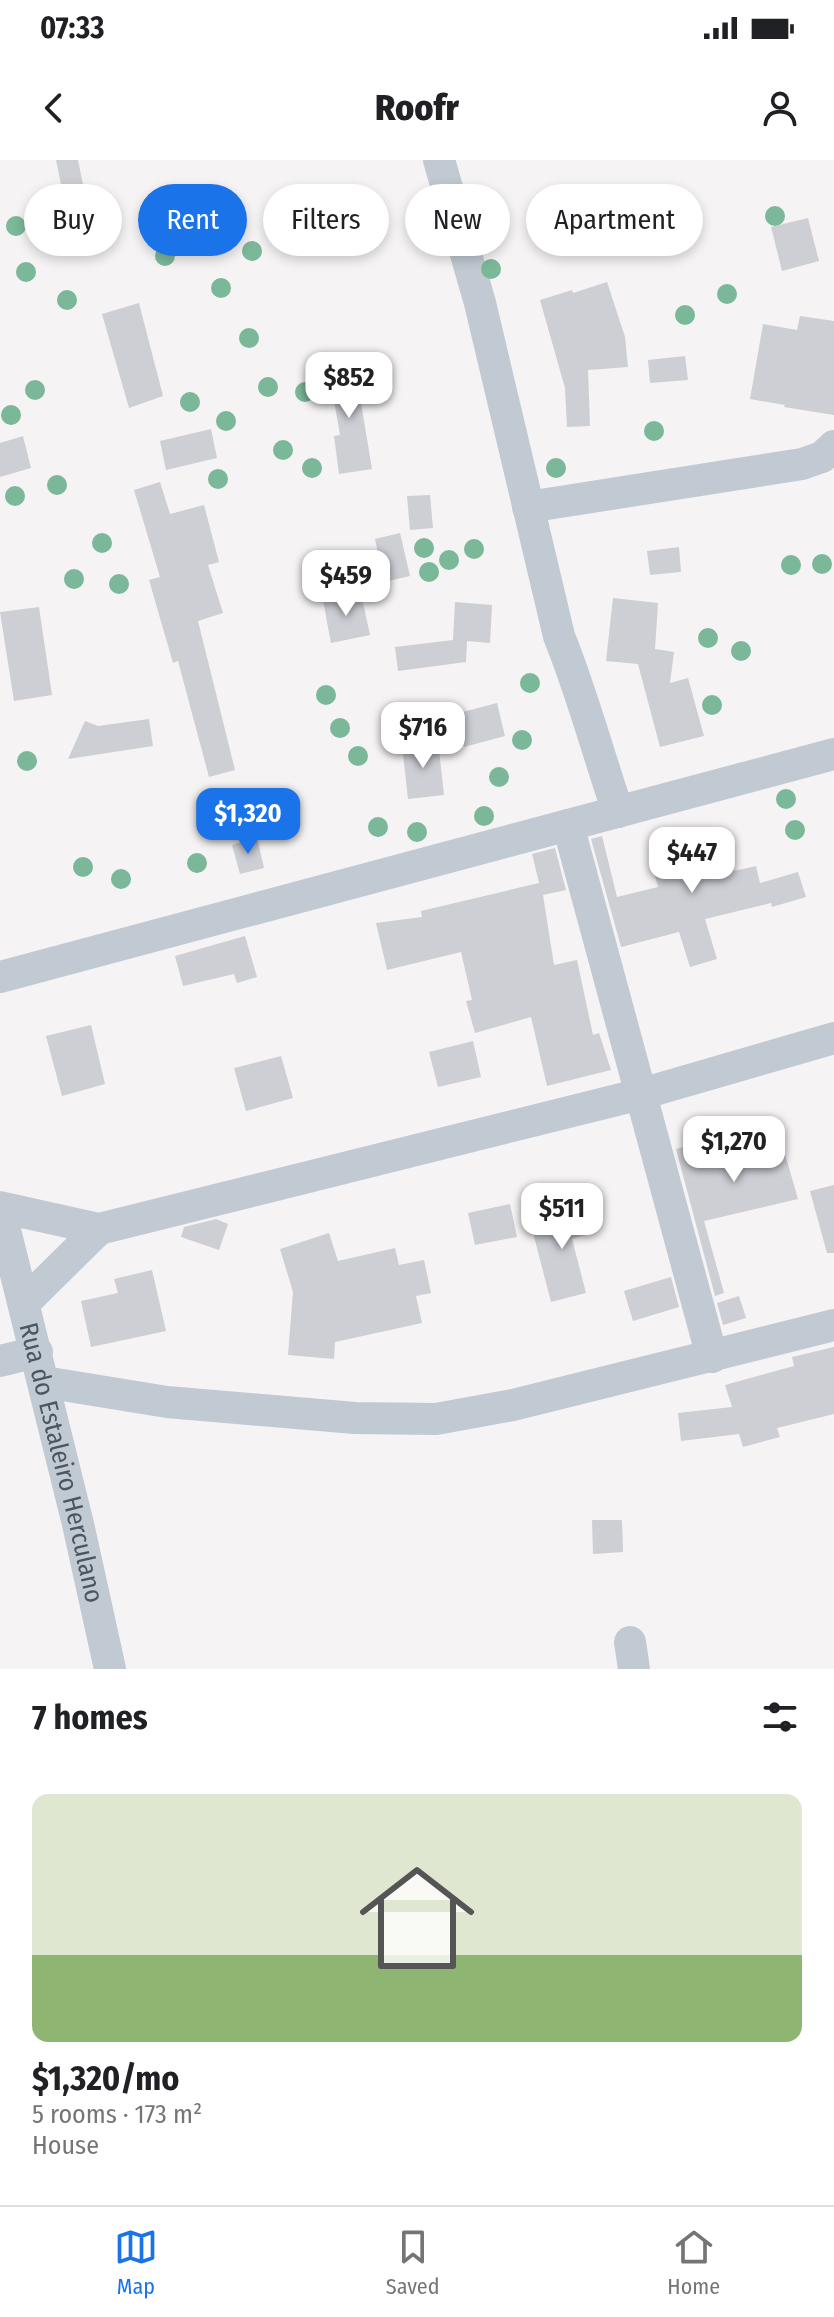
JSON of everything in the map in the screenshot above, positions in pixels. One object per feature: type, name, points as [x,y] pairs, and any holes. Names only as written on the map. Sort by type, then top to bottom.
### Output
[{"type":"street","points":[[439,160],[480,303],[559,636],[577,680],[618,812]]},
{"type":"street","points":[[528,507],[802,464],[822,457],[834,446]]},
{"type":"street","points":[[0,977],[834,754]]},
{"type":"street","points":[[568,825],[712,1357]]},
{"type":"street","points":[[0,1208],[99,1229],[641,1094],[834,1038]]},
{"type":"street","name":"Rua do Estaleiro Herculano","points":[[0,1208],[78,1524],[110,1669]]},
{"type":"street","points":[[24,1303],[99,1229]]},
{"type":"street","points":[[0,1361],[40,1367],[167,1402],[355,1418],[436,1419],[513,1405],[834,1325]]},
{"type":"building","points":[[56,160],[78,160],[83,184],[61,184]]},
{"type":"building","points":[[808,218],[819,261],[782,271],[771,227]]},
{"type":"building","points":[[607,282],[625,337],[628,367],[588,370],[590,426],[567,427],[565,388],[540,300]]},
{"type":"building","points":[[139,303],[163,396],[129,408],[102,314]]},
{"type":"building","points":[[800,316],[834,321],[834,415],[750,399],[763,324],[797,330]]},
{"type":"building","points":[[685,356],[688,380],[650,383],[648,360]]},
{"type":"building","points":[[354,361],[372,469],[339,474],[334,436],[340,435],[328,366]]},
{"type":"building","points":[[211,429],[217,458],[166,470],[160,441]]},
{"type":"building","points":[[23,436],[31,468],[0,477],[0,443]]},
{"type":"building","points":[[160,482],[170,514],[204,505],[219,562],[208,565],[223,613],[198,621],[235,770],[209,777],[178,661],[173,663],[149,580],[160,577],[134,490]]},
{"type":"building","points":[[430,495],[433,528],[410,530],[407,496]]},
{"type":"building","points":[[400,533],[410,576],[384,582],[375,539]]},
{"type":"building","points":[[679,547],[681,572],[650,575],[647,551]]},
{"type":"building","points":[[361,593],[370,635],[331,643],[323,600]]},
{"type":"building","points":[[613,598],[658,603],[655,649],[674,652],[670,683],[688,678],[704,736],[660,747],[638,664],[606,661]]},
{"type":"building","points":[[455,602],[492,605],[490,643],[467,641],[466,662],[398,671],[395,647],[453,640]]},
{"type":"building","points":[[39,607],[52,695],[14,701],[0,612]]},
{"type":"building","points":[[497,703],[505,736],[464,747],[455,714]]},
{"type":"building","points":[[149,719],[153,746],[68,759],[85,721],[98,726]]},
{"type":"building","points":[[438,741],[444,795],[408,799],[402,745]]},
{"type":"building","points":[[725,830],[734,871],[756,866],[760,883],[798,872],[806,897],[772,907],[771,903],[705,919],[717,959],[690,967],[679,932],[621,947],[591,839],[602,836],[617,897],[658,887],[650,858],[701,844],[700,835]]},
{"type":"building","points":[[257,838],[264,868],[240,874],[232,845]]},
{"type":"building","points":[[555,848],[566,890],[543,895],[554,965],[577,960],[593,1035],[599,1033],[611,1070],[547,1086],[531,1017],[475,1033],[466,1001],[472,1000],[461,952],[387,970],[376,923],[422,917],[421,911],[539,883],[532,854]]},
{"type":"building","points":[[245,936],[257,977],[237,983],[234,974],[183,986],[175,956]]},
{"type":"building","points":[[91,1025],[105,1084],[62,1096],[46,1036]]},
{"type":"building","points":[[473,1041],[481,1077],[438,1087],[429,1052]]},
{"type":"building","points":[[281,1056],[293,1098],[246,1111],[234,1068]]},
{"type":"building","points":[[779,1133],[798,1199],[704,1221],[724,1293],[715,1296],[676,1149],[714,1139],[717,1150]]},
{"type":"building","points":[[834,1185],[834,1253],[827,1253],[810,1191]]},
{"type":"building","points":[[510,1204],[517,1237],[475,1245],[468,1213]]},
{"type":"building","points":[[587,1207],[593,1233],[572,1239],[586,1293],[551,1302],[530,1221]]},
{"type":"building","points":[[216,1219],[228,1224],[219,1250],[181,1237],[184,1227]]},
{"type":"building","points":[[329,1233],[338,1261],[395,1248],[399,1265],[424,1260],[431,1293],[416,1296],[422,1323],[335,1342],[334,1359],[288,1355],[293,1292],[280,1249]]},
{"type":"building","points":[[152,1270],[166,1331],[91,1347],[81,1301],[118,1293],[114,1279]]},
{"type":"building","points":[[671,1277],[679,1307],[633,1321],[624,1291]]},
{"type":"building","points":[[739,1296],[746,1318],[723,1325],[717,1303]]},
{"type":"building","points":[[834,1347],[834,1414],[777,1428],[780,1437],[743,1447],[739,1434],[681,1441],[678,1413],[732,1407],[725,1385],[794,1366],[792,1357]]},
{"type":"building","points":[[592,1520],[622,1520],[623,1552],[593,1554]]}]
